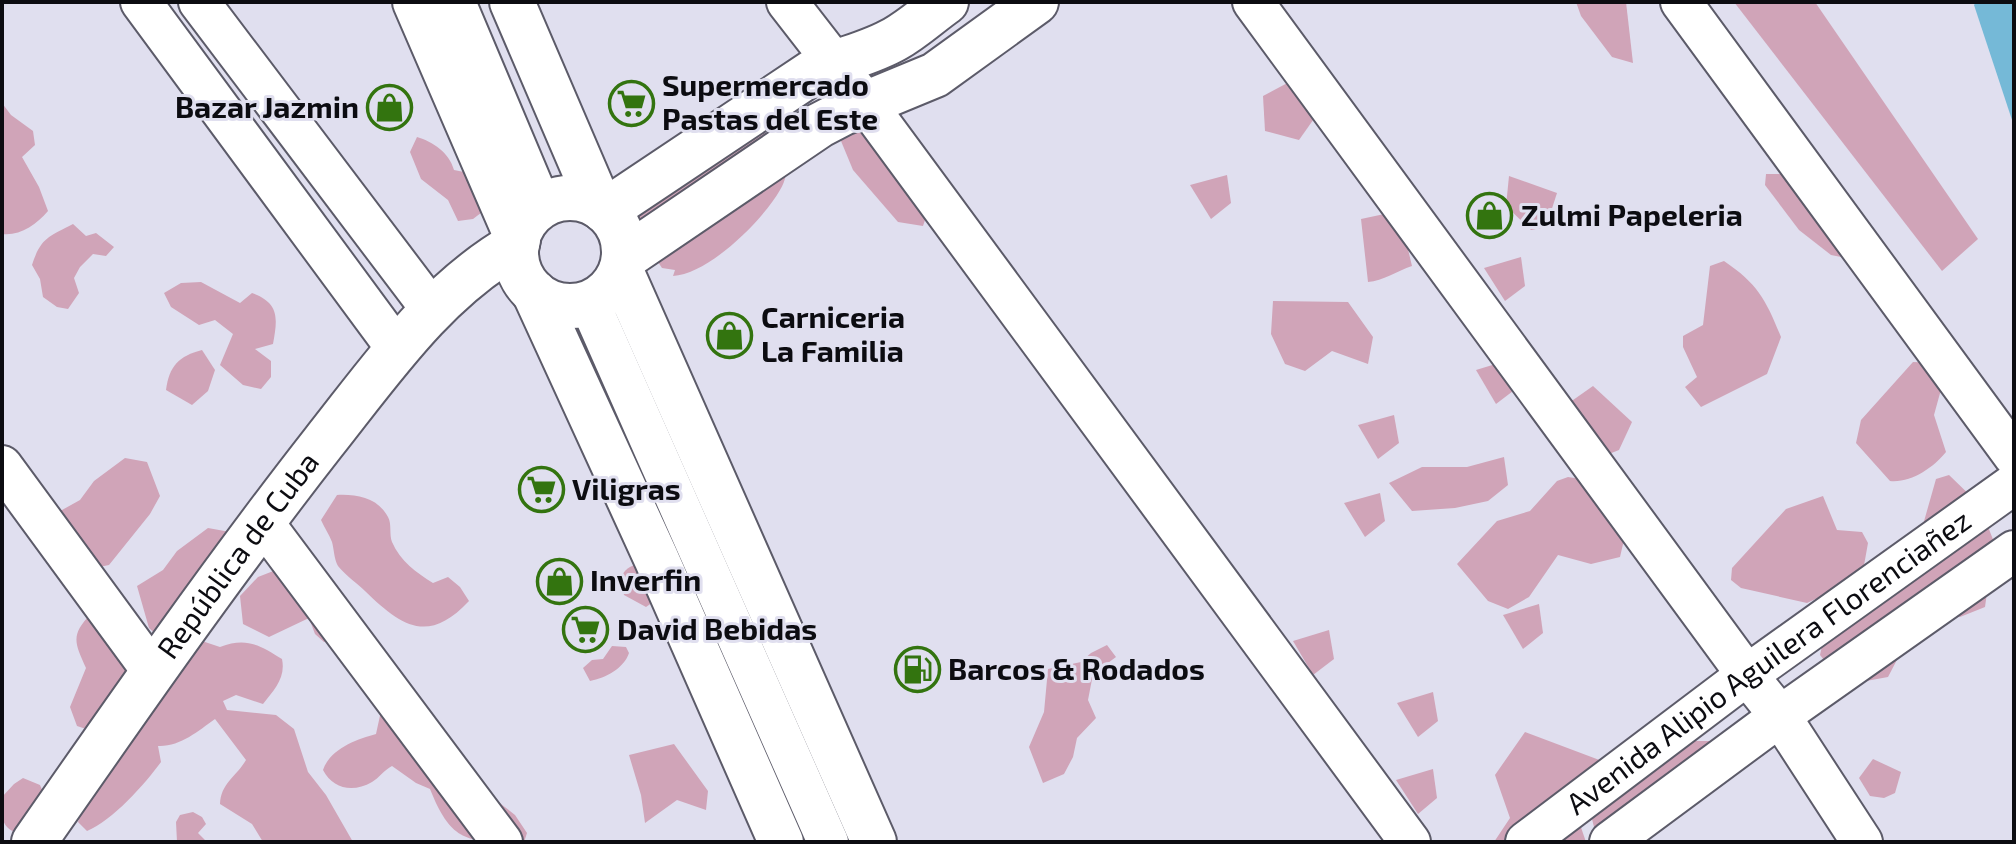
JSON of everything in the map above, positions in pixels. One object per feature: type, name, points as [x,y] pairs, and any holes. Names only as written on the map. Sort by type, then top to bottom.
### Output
[{"type":"main road","points":[[415,2],[525,230],[518,266],[656,558],[781,842]]},
{"type":"main road","points":[[512,2],[602,209],[620,232],[622,264],[874,842]]},
{"type":"main road","points":[[602,209],[813,72],[895,39],[946,2]]},
{"type":"main road","points":[[446,297],[496,276],[531,289],[556,304],[570,306],[589,302],[606,293],[622,264],[820,125],[935,75],[1036,2]]},
{"type":"main road","points":[[525,230],[562,199],[575,198],[602,209]]},
{"type":"main road","name":"República de Cuba","points":[[34,842],[262,521],[397,349],[473,271],[525,230]]},
{"type":"street","points":[[141,2],[397,349]]},
{"type":"street","points":[[199,2],[446,297]]},
{"type":"street","points":[[455,2],[525,230]]},
{"type":"street","points":[[787,2],[867,105],[1410,842]]},
{"type":"street","points":[[1253,2],[1780,716],[1862,842]]},
{"type":"street","points":[[1681,2],[2014,456]]},
{"type":"street","points":[[589,302],[828,842]]},
{"type":"street","points":[[2,466],[153,672]]},
{"type":"street","name":"Avenida Alipio Aguilera Florenciañez","points":[[1526,842],[1747,675],[2014,484]]},
{"type":"street","points":[[262,521],[502,842]]},
{"type":"street","name":"Avenida Alipio Aguilera Florenciañez","points":[[1610,842],[1780,716],[2014,551]]},
{"type":"shaded area","points":[[1576,2],[1626,2],[1633,63],[1612,57],[1581,16]]},
{"type":"shaded area","points":[[1734,2],[1815,2],[1978,239],[1942,271]]},
{"type":"shaded area","points":[[1293,80],[1323,106],[1299,140],[1265,131],[1263,96]]},
{"type":"shaded area","points":[[2,103],[11,115],[33,131],[35,145],[22,157],[48,211],[27,228],[9,234],[2,234]]},
{"type":"shaded area","points":[[852,117],[935,191],[923,226],[898,222],[853,170],[841,141]]},
{"type":"shaded area","points":[[762,129],[789,159],[780,190],[734,244],[703,266],[673,276],[675,270],[662,268],[636,229],[638,203]]},
{"type":"shaded area","points":[[417,137],[440,149],[454,170],[469,173],[490,206],[473,219],[458,221],[448,200],[421,179],[410,152]]},
{"type":"shaded area","points":[[1766,174],[1792,174],[1851,259],[1831,255],[1799,230],[1765,185]]},
{"type":"shaded area","points":[[1227,175],[1231,203],[1211,219],[1190,185]]},
{"type":"shaded area","points":[[1509,176],[1557,193],[1546,227],[1531,230],[1506,206]]},
{"type":"shaded area","points":[[1389,213],[1401,220],[1412,266],[1368,282],[1361,219]]},
{"type":"shaded area","points":[[73,224],[86,236],[96,233],[114,247],[106,256],[93,254],[80,267],[74,278],[79,293],[68,309],[57,307],[43,297],[40,279],[32,265],[47,239]]},
{"type":"shaded area","points":[[1521,257],[1525,286],[1505,301],[1484,268]]},
{"type":"shaded area","points":[[1724,261],[1760,294],[1781,337],[1767,374],[1701,407],[1685,387],[1697,377],[1683,347],[1683,336],[1703,325],[1710,266]]},
{"type":"shaded area","points":[[201,282],[240,303],[252,293],[272,306],[276,319],[273,344],[255,349],[271,361],[271,377],[261,389],[243,385],[220,365],[233,334],[215,320],[199,325],[171,307],[164,293],[181,283]]},
{"type":"shaded area","points":[[1273,301],[1348,302],[1373,337],[1368,364],[1332,351],[1305,371],[1285,364],[1271,334]]},
{"type":"shaded area","points":[[202,350],[215,370],[208,391],[192,405],[166,390],[167,382],[176,363]]},
{"type":"shaded area","points":[[1512,359],[1517,388],[1496,404],[1476,370]]},
{"type":"shaded area","points":[[1913,362],[1939,363],[1945,375],[1934,415],[1946,452],[1921,473],[1906,480],[1890,481],[1856,443],[1861,420]]},
{"type":"shaded area","points":[[1593,386],[1632,422],[1619,450],[1599,458],[1556,412]]},
{"type":"shaded area","points":[[1394,415],[1399,443],[1378,459],[1358,425]]},
{"type":"shaded area","points":[[1504,457],[1508,485],[1488,501],[1455,508],[1412,511],[1389,483],[1422,467],[1467,467]]},
{"type":"shaded area","points":[[125,458],[147,462],[160,496],[150,514],[109,565],[80,571],[53,515],[80,500],[94,481]]},
{"type":"shaded area","points":[[1949,475],[1979,504],[1994,542],[1985,607],[1960,617],[1924,608],[1888,677],[1844,685],[1820,655],[1826,628],[1917,546],[1936,479]]},
{"type":"shaded area","points":[[1568,477],[1581,479],[1627,527],[1620,557],[1591,564],[1558,555],[1529,597],[1508,609],[1488,601],[1457,564],[1497,521],[1530,511],[1557,481]]},
{"type":"shaded area","points":[[1380,493],[1385,521],[1365,537],[1344,503]]},
{"type":"shaded area","points":[[337,495],[352,495],[379,505],[388,517],[395,549],[404,561],[433,583],[448,577],[460,587],[469,601],[441,623],[428,626],[415,626],[391,614],[338,566],[332,542],[321,520]]},
{"type":"shaded area","points":[[1823,496],[1837,530],[1862,532],[1868,543],[1863,571],[1841,587],[1807,603],[1741,588],[1731,580],[1732,568],[1786,509]]},
{"type":"shaded area","points":[[208,528],[230,532],[163,641],[149,628],[137,586],[163,570],[177,551]]},
{"type":"shaded area","points":[[646,561],[656,600],[646,607],[624,595],[621,581],[624,572]]},
{"type":"shaded area","points":[[281,568],[339,597],[363,629],[355,636],[324,642],[315,634],[309,618],[269,637],[243,624],[240,596],[258,577]]},
{"type":"shaded area","points":[[1539,604],[1543,633],[1523,649],[1503,615]]},
{"type":"shaded area","points":[[91,614],[157,659],[89,730],[77,726],[70,707],[86,668],[77,645],[77,634]]},
{"type":"shaded area","points":[[1329,630],[1334,659],[1313,675],[1293,641]]},
{"type":"shaded area","points":[[202,641],[220,647],[252,644],[282,659],[281,678],[263,704],[236,695],[223,701],[227,710],[276,715],[294,729],[308,772],[326,795],[353,842],[263,842],[252,824],[220,804],[226,785],[246,760],[215,719],[181,741],[158,746],[161,762],[137,791],[107,819],[87,831],[78,822],[82,809],[148,720],[146,712]]},
{"type":"shaded area","points":[[1107,645],[1116,657],[1093,674],[1088,700],[1096,718],[1077,738],[1073,757],[1064,774],[1043,783],[1029,747],[1044,712],[1048,669],[1081,662]]},
{"type":"shaded area","points":[[612,646],[626,647],[629,653],[627,658],[614,672],[590,681],[583,668],[592,660],[603,659]]},
{"type":"shaded area","points":[[1433,692],[1438,721],[1418,737],[1397,703]]},
{"type":"shaded area","points":[[381,711],[515,815],[527,833],[524,842],[475,840],[464,836],[446,820],[430,789],[392,766],[372,782],[358,787],[344,787],[332,781],[323,770],[327,763],[345,746],[376,734]]},
{"type":"shaded area","points":[[1525,732],[1610,764],[1575,810],[1586,842],[1494,842],[1510,818],[1495,775]]},
{"type":"shaded area","points":[[1690,741],[1716,741],[1595,831],[1592,819],[1607,796],[1637,784]]},
{"type":"shaded area","points":[[674,744],[708,791],[706,810],[677,800],[645,823],[641,795],[629,755]]},
{"type":"shaded area","points":[[1873,759],[1901,772],[1895,793],[1884,798],[1870,796],[1859,778]]},
{"type":"shaded area","points":[[1433,769],[1437,798],[1418,814],[1396,780]]},
{"type":"shaded area","points":[[23,778],[40,785],[43,792],[22,835],[6,826],[2,797]]},
{"type":"shaded area","points":[[193,812],[202,817],[206,824],[198,833],[207,842],[177,842],[176,822],[180,815]]},
{"type":"water","points":[[1976,2],[2014,2],[2014,126],[1974,5]]},
{"type":"place","name":"Supermercado Pastas del Este","points":[[631,103]]},
{"type":"place","name":"Bazar Jazmin","points":[[390,108]]},
{"type":"place","name":"Zulmi Papeleria","points":[[1490,216]]},
{"type":"place","name":"Carniceria La Familia","points":[[730,335]]},
{"type":"place","name":"Viligras","points":[[541,490]]},
{"type":"place","name":"Inverfin","points":[[559,581]]},
{"type":"place","name":"David Bebidas","points":[[586,630]]},
{"type":"place","name":"Barcos & Rodados","points":[[917,670]]}]
